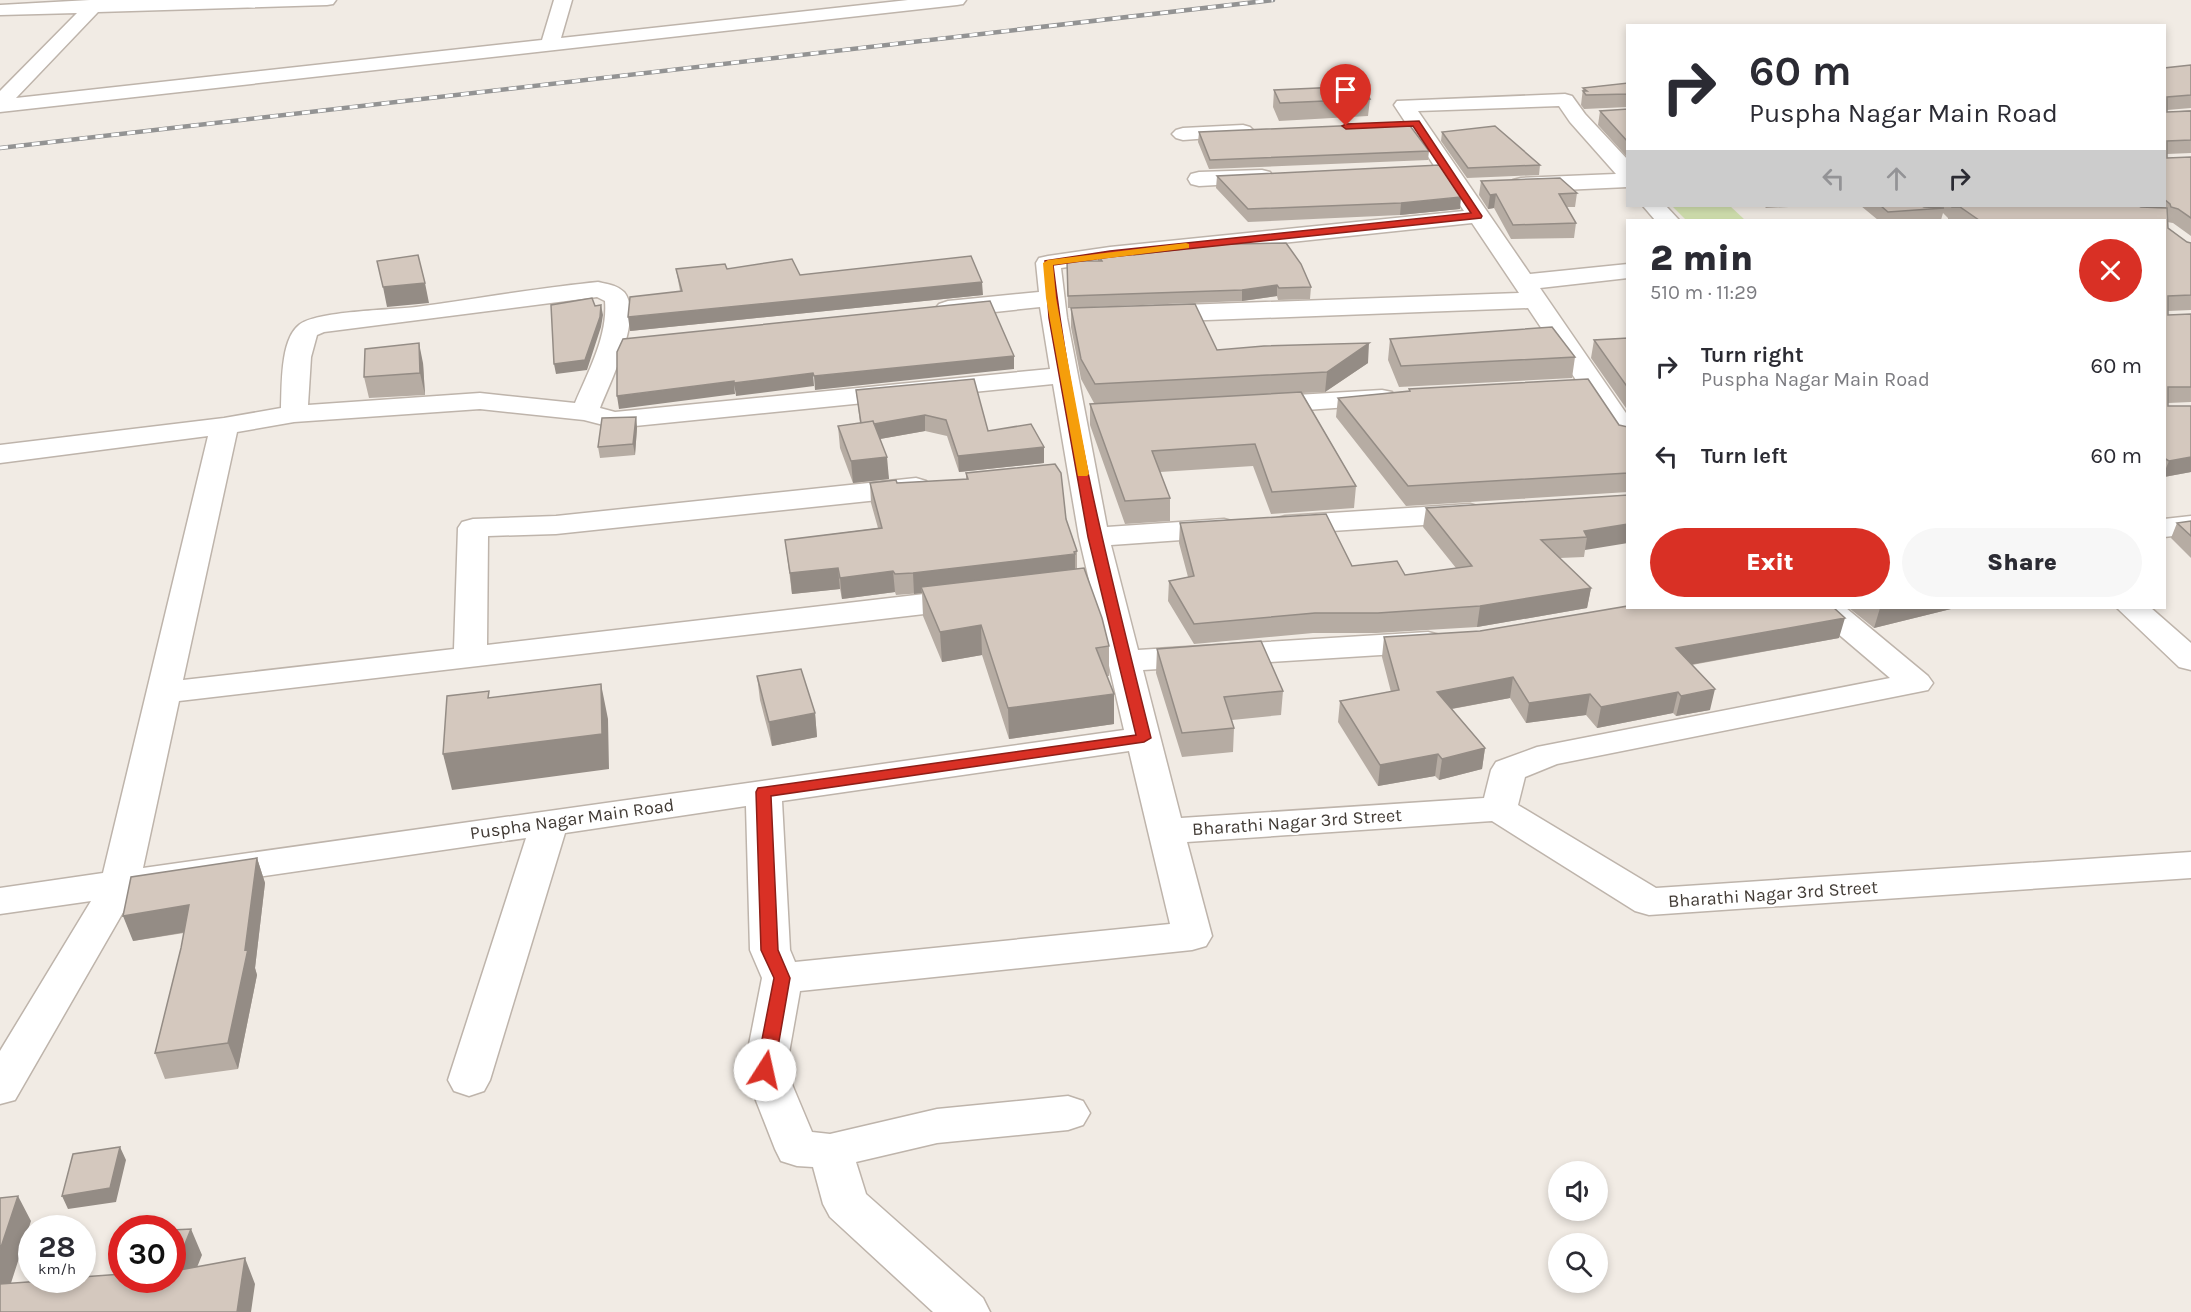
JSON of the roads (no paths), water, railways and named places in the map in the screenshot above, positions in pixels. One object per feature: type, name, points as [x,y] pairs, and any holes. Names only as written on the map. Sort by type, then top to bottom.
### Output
[{"type":"street","points":[[0,10],[96,4],[327,0]]},
{"type":"street","points":[[550,45],[563,0]]},
{"type":"street","points":[[0,104],[550,45],[794,9],[957,0]]},
{"type":"street","points":[[0,104],[96,4]]},
{"type":"street","points":[[1626,172],[1577,118],[1565,100],[1404,105],[1446,168],[1470,187],[1478,216],[1529,291],[1581,387],[1626,435]]},
{"type":"street","points":[[1577,118],[1607,116]]},
{"type":"street","points":[[1393,124],[1416,123]]},
{"type":"street","points":[[1184,134],[1265,130]]},
{"type":"street","points":[[1423,169],[1446,168]]},
{"type":"street","points":[[1199,179],[1282,176]]},
{"type":"street","points":[[1504,185],[1626,180]]},
{"type":"street","points":[[1655,207],[1666,219]]},
{"type":"street","points":[[782,978],[1192,936],[1094,537],[1070,471],[1084,415],[1065,375],[1061,311],[1048,263],[1110,254],[1478,216]]},
{"type":"street","points":[[1136,315],[1529,291],[1626,271]]},
{"type":"street","points":[[294,414],[302,337],[309,329],[349,320],[392,318],[598,289],[610,292],[617,300],[617,313],[624,342],[585,412]]},
{"type":"street","points":[[921,312],[1061,311]]},
{"type":"street","points":[[0,454],[224,426],[294,414],[480,401],[585,412],[615,420],[1065,375]]},
{"type":"street","points":[[1238,406],[1404,397]]},
{"type":"street","points":[[0,1088],[120,884],[224,426]]},
{"type":"street","points":[[470,657],[473,528],[556,525],[942,484]]},
{"type":"street","points":[[1094,537],[1497,511]]},
{"type":"street","points":[[1070,587],[1106,583]]},
{"type":"street","points":[[165,692],[1000,595]]},
{"type":"street","points":[[1499,809],[1509,770],[1549,755],[1916,683],[1828,609]]},
{"type":"street","points":[[2134,609],[2191,660]]},
{"type":"street","points":[[1125,661],[1454,641]]},
{"type":"street","name":"Puspha Nagar Main Road","points":[[0,901],[1144,738]]},
{"type":"street","points":[[764,792],[770,950],[782,978],[765,1070],[796,1149],[830,1151],[937,1126],[1068,1113]]},
{"type":"street","name":"Bharathi Nagar 3rd Street","points":[[1166,831],[1499,809],[1649,902],[2191,866]]},
{"type":"street","points":[[469,1080],[548,830],[546,823]]},
{"type":"street","points":[[830,1151],[846,1204],[966,1312]]},
{"type":"railway","points":[[0,148],[1273,0]]}]
